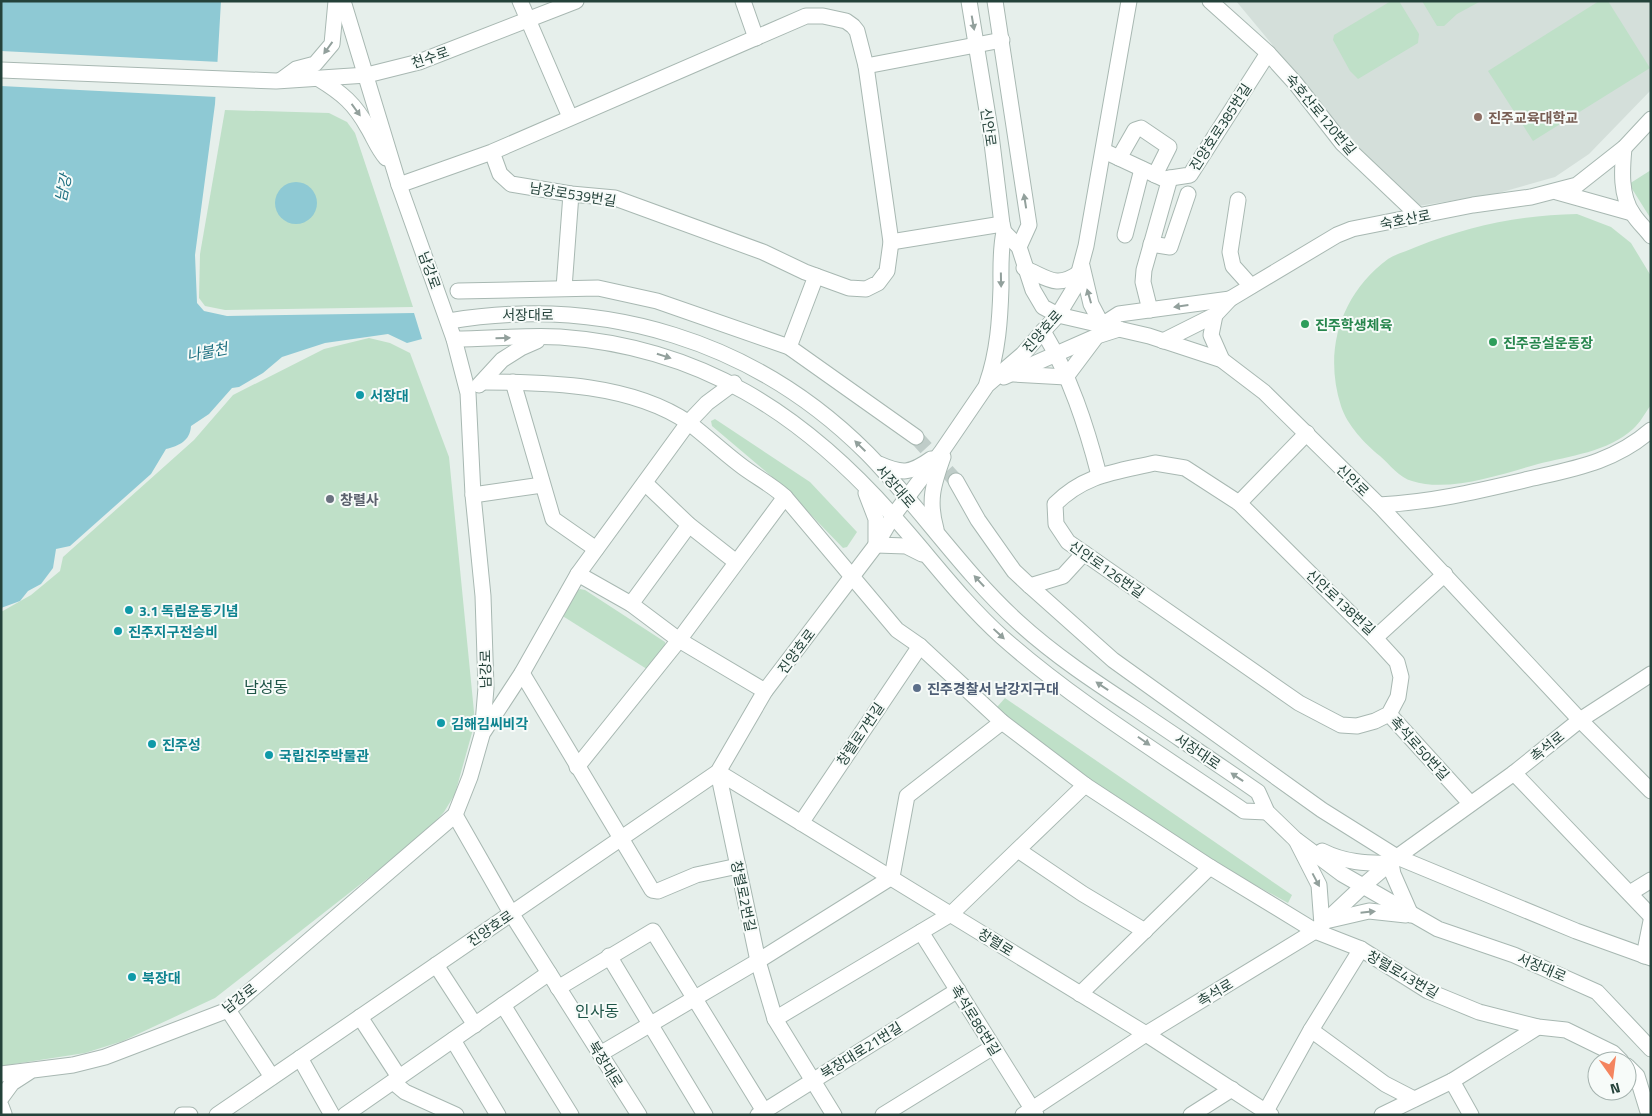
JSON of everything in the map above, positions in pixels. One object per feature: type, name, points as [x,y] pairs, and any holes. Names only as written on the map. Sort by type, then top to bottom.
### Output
[{"type":"street","points":[[278,80],[296,69],[315,64],[332,44],[336,1]]},
{"type":"street","name":"남강로","points":[[1,1074],[73,1065],[105,1057],[228,1010],[456,816],[470,778],[482,735],[486,671],[483,596],[473,495],[468,393],[454,339],[436,284],[399,185],[343,1]]},
{"type":"street","points":[[520,1],[570,117]]},
{"type":"street","name":"천수로","points":[[1,70],[278,80],[367,75],[419,62],[528,22],[576,1]]},
{"type":"street","points":[[743,1],[756,38]]},
{"type":"street","name":"신안로","points":[[969,1],[1003,228],[1000,252],[1000,318],[994,364],[987,385]]},
{"type":"street","name":"신안로","points":[[995,1],[1029,225],[1019,247]]},
{"type":"street","name":"진양호로","points":[[217,1115],[718,772],[765,691],[876,545],[893,516],[945,448],[987,385],[1023,354],[1058,315],[1074,287],[1081,269],[1104,151],[1129,1]]},
{"type":"street","name":"숙호산로120번길","points":[[1210,1],[1268,53],[1296,84],[1342,143],[1419,216]]},
{"type":"street","points":[[399,185],[492,152],[806,16],[823,16],[846,21],[857,31],[866,66],[891,242],[1003,228],[1019,247],[1024,268],[1043,307],[1099,331]]},
{"type":"street","points":[[866,66],[1002,40]]},
{"type":"street","name":"진양호로385번길","points":[[1156,174],[1190,175],[1268,53]]},
{"type":"street","points":[[319,79],[344,94],[367,125],[380,152],[393,165]]},
{"type":"street","name":"숙호산로","points":[[1163,341],[1215,316],[1230,299],[1352,229],[1557,192],[1577,185],[1624,148],[1651,119]]},
{"type":"street","points":[[1119,158],[1135,130],[1141,128],[1169,147],[1125,235]]},
{"type":"street","points":[[1624,148],[1623,184],[1632,213],[1651,236]]},
{"type":"street","points":[[1104,151],[1156,174]]},
{"type":"street","name":"남강로539번길","points":[[492,152],[500,174],[511,184],[571,194],[615,198],[763,252],[816,276],[849,288],[866,289],[878,283],[886,271],[891,242]]},
{"type":"street","points":[[1150,310],[1143,282],[1151,244],[1156,174]]},
{"type":"street","points":[[1557,192],[1632,213]]},
{"type":"street","points":[[564,288],[571,194]]},
{"type":"street","points":[[1151,244],[1170,247],[1188,194]]},
{"type":"street","points":[[1238,200],[1230,252],[1233,266],[1251,286]]},
{"type":"street","points":[[1024,268],[1051,281],[1067,282],[1081,269],[1099,331]]},
{"type":"street","points":[[816,276],[789,347],[916,437]]},
{"type":"street","points":[[436,284],[458,291],[488,314]]},
{"type":"street","name":"남강로","points":[[458,291],[598,288],[658,300],[789,347]]},
{"type":"street","points":[[987,385],[1099,331],[1119,314],[1230,299]]},
{"type":"street","name":"서장대로","points":[[448,321],[488,314],[561,314],[608,318],[656,328],[690,338],[723,352],[805,401],[854,441],[876,463],[975,578],[1016,620],[1060,659],[1258,792],[1267,812],[1295,839],[1362,886],[1410,915],[1438,929],[1514,955],[1597,992],[1651,1049]]},
{"type":"street","points":[[1215,316],[1211,334],[1222,360]]},
{"type":"street","name":"신안로","points":[[1099,331],[1119,329],[1222,360],[1264,392],[1307,433],[1341,470],[1379,505],[1580,720],[1651,791]]},
{"type":"street","points":[[1043,331],[1056,353],[1089,436],[1099,475]]},
{"type":"street","points":[[1066,377],[1099,331]]},
{"type":"street","points":[[468,393],[484,382],[502,360],[520,348],[545,337]]},
{"type":"street","name":"서장대로","points":[[454,339],[545,337],[635,347],[676,360],[734,384],[790,418],[859,480],[893,516],[958,594],[1002,636],[1048,675],[1244,811],[1267,812]]},
{"type":"street","points":[[1010,374],[1066,377]]},
{"type":"street","points":[[484,382],[574,385],[645,401],[688,423],[741,466],[771,484],[785,497],[897,630],[920,646],[1002,722],[1085,785],[1210,867],[1360,949]]},
{"type":"street","points":[[513,382],[553,519],[596,549]]},
{"type":"street","points":[[482,735],[522,673],[578,574],[688,423],[707,403],[734,384]]},
{"type":"street","points":[[1379,505],[1448,499],[1591,464],[1633,445],[1651,430]]},
{"type":"street","points":[[1239,503],[1307,433]]},
{"type":"street","points":[[876,463],[896,472],[908,471],[918,468],[945,448]]},
{"type":"street","points":[[937,532],[931,511],[932,493],[945,448]]},
{"type":"street","name":"신안로126번길","points":[[1239,503],[1185,468],[1155,463],[1099,475],[1086,480],[1067,492],[1055,504],[1056,524],[1068,542],[1084,554],[1328,720],[1341,725],[1357,726],[1375,721],[1389,714]]},
{"type":"street","points":[[859,480],[872,504],[876,519],[876,545],[906,546],[928,557]]},
{"type":"street","points":[[956,481],[978,520],[1014,571],[1112,660],[1394,860],[1647,957],[1651,921]]},
{"type":"street","points":[[645,483],[689,525],[736,562]]},
{"type":"street","points":[[473,495],[542,485]]},
{"type":"street","points":[[577,767],[679,640],[785,497]]},
{"type":"street","name":"신안로138번길","points":[[1239,503],[1375,638],[1445,574]]},
{"type":"street","points":[[631,604],[689,525]]},
{"type":"street","points":[[1030,586],[1064,576],[1084,554]]},
{"type":"street","points":[[578,574],[631,604],[679,640],[765,691]]},
{"type":"street","name":"촉석로50번길","points":[[1375,638],[1397,662],[1401,677],[1398,697],[1389,714],[1470,803]]},
{"type":"street","name":"창렬로7번길","points":[[801,823],[920,646]]},
{"type":"street","points":[[522,673],[652,890],[658,892],[705,872],[738,866]]},
{"type":"street","name":"촉석로","points":[[1030,1113],[1146,1034],[1321,926],[1362,886],[1394,860],[1470,803],[1514,773],[1580,720],[1651,674]]},
{"type":"street","points":[[600,1054],[758,960],[892,877],[907,796],[1002,722]]},
{"type":"street","name":"창렬로","points":[[718,772],[1146,1034],[1269,1113]]},
{"type":"street","name":"창렬로2번길","points":[[718,772],[758,960],[775,1019],[834,1115]]},
{"type":"street","points":[[1514,773],[1651,916]]},
{"type":"street","points":[[775,1019],[951,914],[1085,785]]},
{"type":"street","name":"북장대로","points":[[456,816],[511,913],[600,1054],[634,1113]]},
{"type":"street","points":[[1295,839],[1336,858],[1355,862],[1394,860]]},
{"type":"street","points":[[1295,839],[1319,885],[1321,926]]},
{"type":"street","points":[[1018,850],[1083,894],[1145,931]]},
{"type":"street","points":[[1321,926],[1369,911],[1410,915],[1393,874],[1394,860]]},
{"type":"street","points":[[1080,994],[1210,867]]},
{"type":"street","points":[[1630,893],[1651,880]]},
{"type":"street","name":"북장대로21번길","points":[[609,956],[653,930],[732,1059],[761,1113],[958,990]]},
{"type":"street","name":"촉석로86번길","points":[[921,932],[993,1047],[1030,1113]]},
{"type":"street","name":"창렬로43번길","points":[[1269,1113],[1311,1030],[1360,949],[1428,991],[1480,1012],[1538,1028],[1566,1030],[1609,1051]]},
{"type":"street","points":[[558,988],[609,956],[704,1115]]},
{"type":"street","points":[[436,965],[475,1025]]},
{"type":"street","points":[[345,1115],[549,973]]},
{"type":"street","points":[[504,1005],[570,1115]]},
{"type":"street","points":[[228,1010],[272,1077]]},
{"type":"street","points":[[360,1017],[396,1080],[405,1092],[456,1115]]},
{"type":"street","points":[[1382,1115],[1452,1081],[1538,1028]]},
{"type":"street","points":[[1311,1030],[1385,1084],[1414,1099]]},
{"type":"street","points":[[452,1040],[498,1115]]},
{"type":"street","points":[[883,1115],[993,1047]]},
{"type":"street","points":[[300,1058],[332,1115]]},
{"type":"street","points":[[1,1098],[12,1083],[32,1070]]},
{"type":"street","points":[[1637,1076],[1649,1115]]},
{"type":"street","points":[[1452,1081],[1471,1115]]},
{"type":"street","points":[[1191,1115],[1232,1089]]},
{"type":"street","points":[[1,1106],[3,1114]]},
{"type":"street","points":[[182,1115],[190,1115]]},
{"type":"shaded area","name":"진주교육대학교","points":[[1236,1],[1651,1],[1651,90],[1589,154],[1555,177],[1495,194],[1412,207],[1351,144],[1305,84]]},
{"type":"green space","points":[[1391,1],[1399,1],[1419,34],[1418,43],[1358,79],[1350,71],[1333,40],[1334,35]]},
{"type":"green space","points":[[1422,1],[1481,1],[1457,14],[1444,26],[1437,26]]},
{"type":"green space","points":[[1599,1],[1608,1],[1650,68],[1533,141],[1488,71]]},
{"type":"green space","points":[[225,110],[329,113],[347,122],[355,133],[413,307],[225,310],[205,306],[199,298],[200,254]]},
{"type":"green space","points":[[1651,170],[1651,219],[1629,184]]},
{"type":"green space","name":"진주공설운동장","points":[[1577,214],[1611,227],[1631,243],[1651,276],[1651,405],[1636,427],[1623,437],[1588,452],[1459,484],[1427,484],[1403,477],[1357,434],[1341,406],[1334,364],[1336,344],[1340,325],[1358,289],[1388,259],[1455,233],[1516,219]]},
{"type":"green space","points":[[369,338],[390,343],[410,353],[449,457],[475,722],[455,794],[444,812],[422,836],[215,998],[123,1041],[85,1053],[1,1066],[1,612],[31,595],[60,571],[63,557],[194,440],[233,395],[324,349]]},
{"type":"green space","points":[[715,419],[810,482],[857,532],[847,547],[843,548],[784,487],[712,426],[711,421]]},
{"type":"green space","points":[[580,589],[585,590],[665,642],[666,651],[650,671],[561,615]]},
{"type":"green space","points":[[1005,698],[1292,895],[1288,903],[1130,816],[990,715]]},
{"type":"water","points":[[1,1],[221,1],[215,104],[195,255],[197,303],[204,311],[227,316],[414,313],[422,339],[407,343],[388,334],[325,343],[282,357],[263,373],[239,387],[232,388],[209,414],[191,426],[188,436],[183,442],[166,449],[151,474],[70,546],[56,549],[53,568],[41,584],[28,591],[20,601],[1,608]]},
{"type":"water","points":[[296,182],[311,188],[317,203],[311,218],[296,224],[281,218],[275,203],[281,188]]},
{"type":"pier","points":[[1,51],[220,62],[217,97],[1,86]]},
{"type":"tunnel","points":[[916,437],[956,481]]},
{"type":"place","name":"진주교육대학교","points":[[1478,117]]},
{"type":"place","name":"진주학생체육","points":[[1305,324]]},
{"type":"place","name":"진주공설운동장","points":[[1493,342]]},
{"type":"place","name":"서장대","points":[[360,395]]},
{"type":"place","name":"창렬사","points":[[330,499]]},
{"type":"place","name":"3.1 독립운동기념","points":[[129,610]]},
{"type":"place","name":"진주지구전승비","points":[[118,631]]},
{"type":"place","name":"진주경찰서 남강지구대","points":[[917,688]]},
{"type":"place","name":"김해김씨비각","points":[[441,723]]},
{"type":"place","name":"진주성","points":[[152,744]]},
{"type":"place","name":"국립진주박물관","points":[[269,755]]},
{"type":"place","name":"북장대","points":[[132,977]]},
{"type":"district","name":"남성동","points":[[266,687]]},
{"type":"district","name":"인사동","points":[[597,1011]]},
{"type":"water label","name":"남강","points":[[63,188]]},
{"type":"water label","name":"나불천","points":[[207,352]]}]
